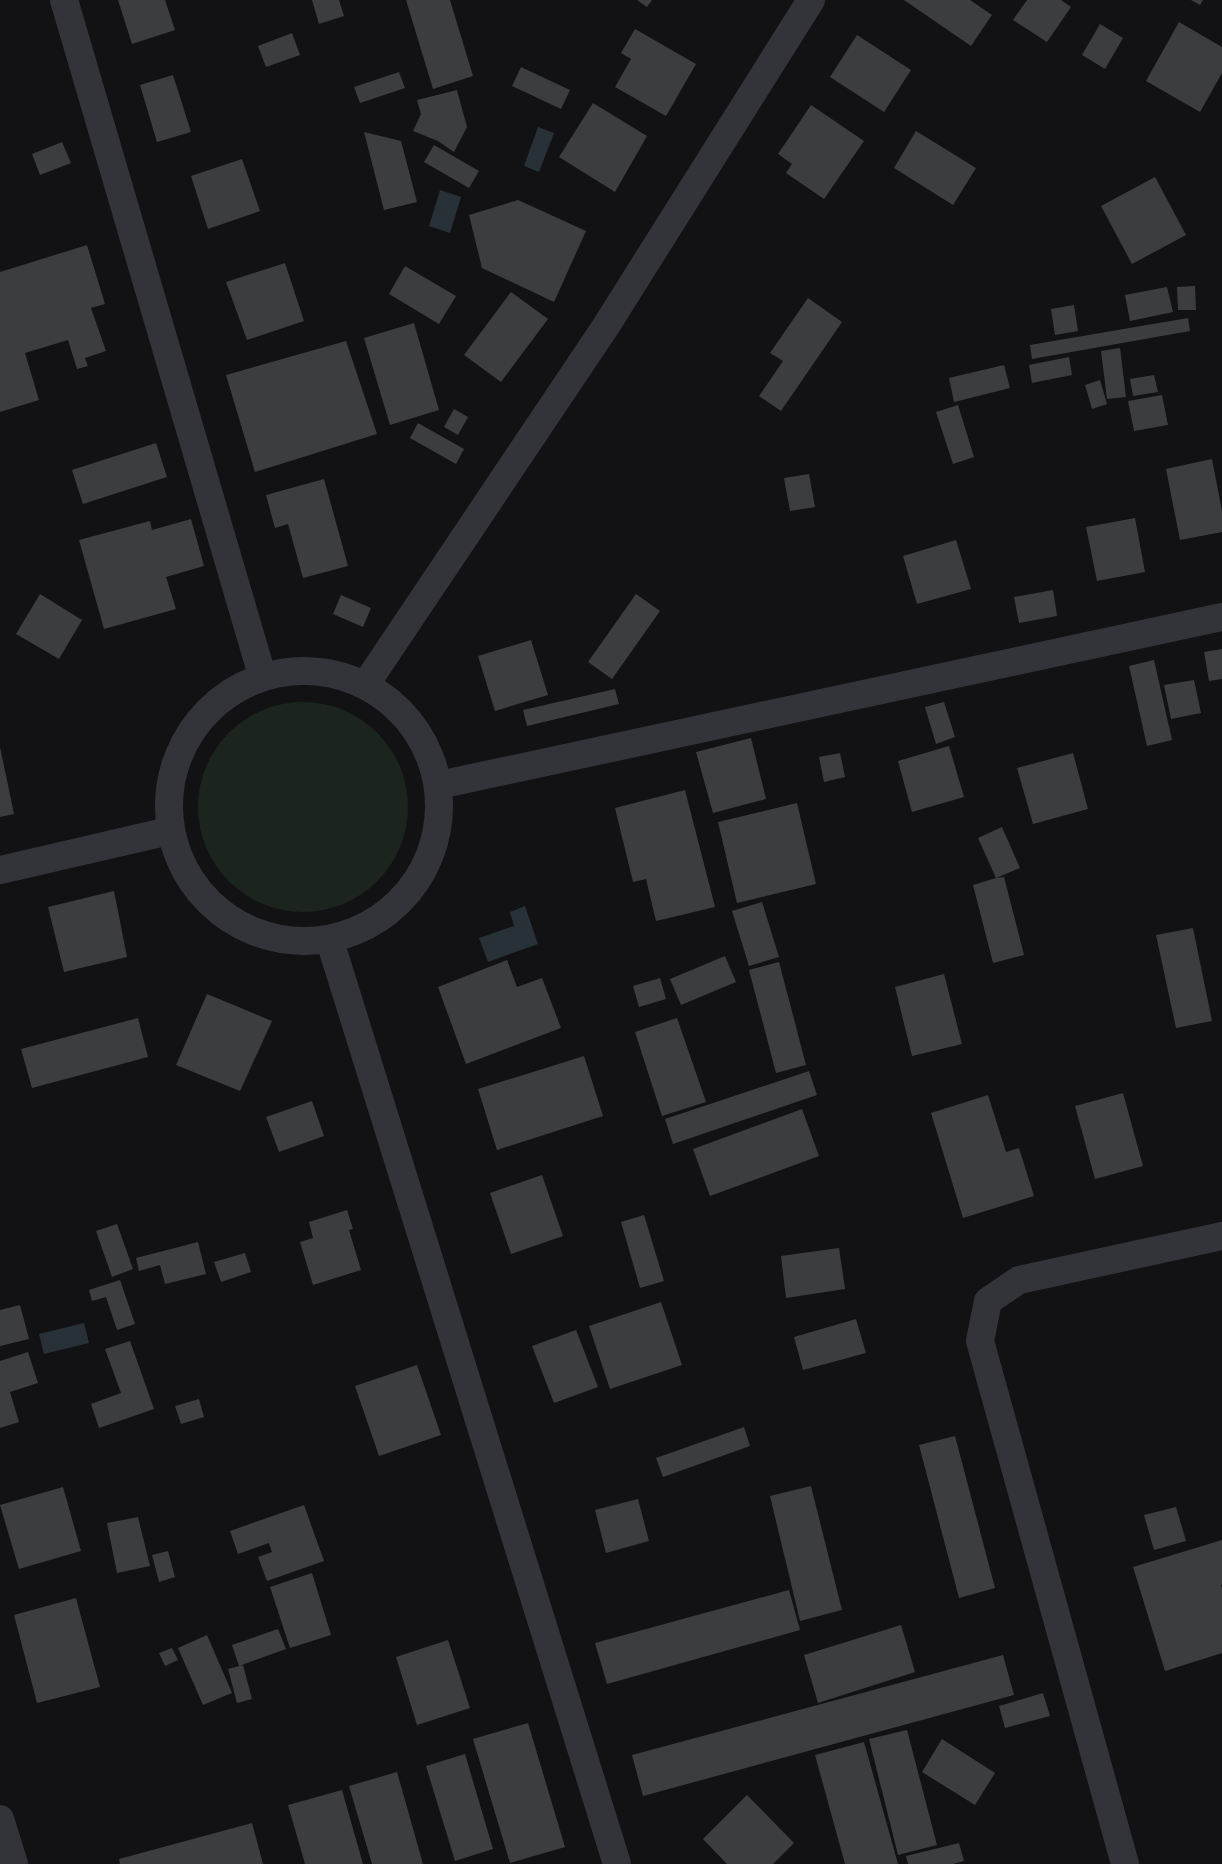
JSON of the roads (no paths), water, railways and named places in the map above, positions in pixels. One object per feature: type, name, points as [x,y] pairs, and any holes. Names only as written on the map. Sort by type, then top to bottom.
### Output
[{"type":"street","points":[[64,0],[262,675]]},
{"type":"street","points":[[366,684],[606,326],[811,0]]},
{"type":"street","points":[[439,785],[1222,617]]},
{"type":"street","points":[[297,669],[333,672],[366,684],[401,710],[426,744],[439,785],[437,837],[416,885],[378,921],[330,941],[277,940],[227,919],[190,881],[169,831],[170,782],[186,736],[219,698],[262,675],[297,669]]},
{"type":"street","points":[[0,870],[169,831]]},
{"type":"street","points":[[330,941],[617,1864]]},
{"type":"street","points":[[1126,1864],[980,1341],[988,1301],[1019,1280],[1222,1236]]},
{"type":"street","points":[[0,1820],[14,1864]]}]
